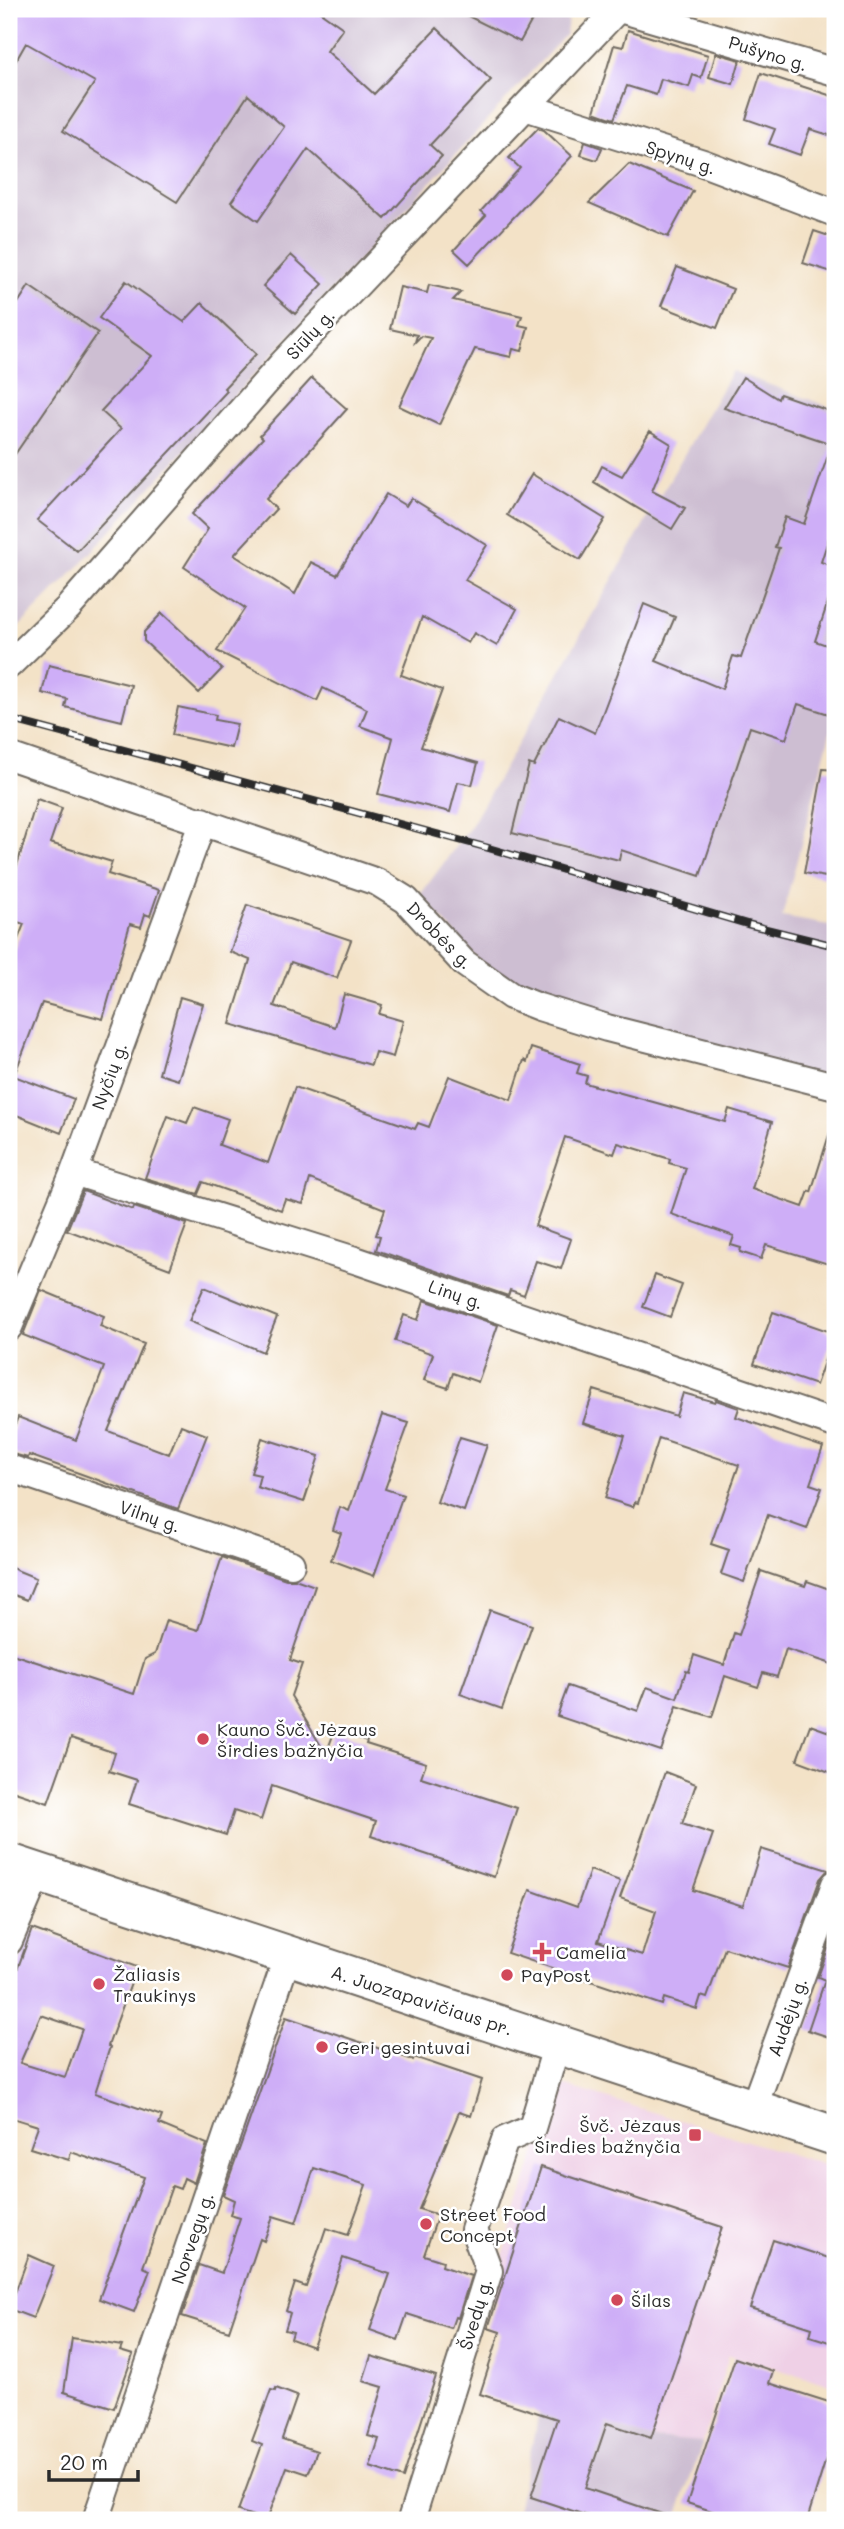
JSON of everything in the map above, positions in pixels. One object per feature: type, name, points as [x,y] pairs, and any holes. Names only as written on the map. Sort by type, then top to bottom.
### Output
[{"type":"main road","name":"A. Juozapavičiaus pr.","points":[[23,1868],[835,2136]]},
{"type":"street","name":"Pušyno g.","points":[[619,9],[835,72]]},
{"type":"street","name":"Siūlų g.","points":[[9,665],[68,608],[282,364],[619,9]]},
{"type":"street","name":"Spynų g.","points":[[525,107],[703,163],[835,213]]},
{"type":"street","name":"Drobės g.","points":[[9,756],[377,882],[406,900],[474,971],[511,996],[607,1028],[835,1086]]},
{"type":"street","name":"Nyčių g.","points":[[9,1327],[74,1172],[203,821]]},
{"type":"street","name":"Linų g.","points":[[74,1172],[358,1261],[835,1424]]},
{"type":"street","name":"Vilnų g.","points":[[9,1468],[291,1564]]},
{"type":"street","points":[[9,1941],[23,1868]]},
{"type":"street","name":"Audėjų g.","points":[[753,2109],[835,1884]]},
{"type":"street","name":"Norvegų g.","points":[[96,2520],[288,1955]]},
{"type":"street","name":"Švedų g.","points":[[411,2520],[489,2271],[474,2230],[505,2140],[531,2128],[557,2045]]},
{"type":"shaded area","points":[[9,9],[542,9],[568,20],[566,34],[76,569],[9,637]]},
{"type":"shaded area","points":[[732,371],[835,409],[835,554],[832,563],[835,565],[835,722],[782,917],[835,926],[835,1086],[498,982],[420,895],[471,826]]},
{"type":"shaded area","points":[[557,2083],[835,2168],[835,2386],[729,2355],[703,2442],[651,2438],[590,2418],[561,2325],[490,2298]]},
{"type":"shaded area","points":[[545,2386],[590,2418],[651,2438],[703,2442],[675,2520],[530,2520],[516,2515]]},
{"type":"building","points":[[9,9],[316,9],[343,28],[327,51],[374,94],[437,28],[491,80],[430,145],[442,156],[385,219],[308,149],[258,221],[231,202],[284,127],[248,95],[177,202],[63,131],[95,82],[26,43],[9,73]]},
{"type":"building","points":[[454,9],[538,9],[520,42]]},
{"type":"building","points":[[628,30],[708,55],[701,78],[693,75],[689,87],[661,79],[656,95],[627,86],[614,119],[594,112],[614,45],[623,47]]},
{"type":"building","points":[[716,53],[740,60],[733,84],[709,77]]},
{"type":"building","points":[[761,73],[835,97],[835,137],[810,129],[800,155],[769,144],[775,129],[746,119]]},
{"type":"building","points":[[538,128],[544,130],[572,156],[469,264],[454,250],[486,215],[481,211],[520,168],[509,158]]},
{"type":"building","points":[[585,142],[602,148],[597,160],[581,155]]},
{"type":"building","points":[[629,164],[693,191],[668,237],[589,203]]},
{"type":"building","points":[[814,231],[835,238],[835,273],[803,263]]},
{"type":"building","points":[[291,255],[323,284],[295,314],[263,286]]},
{"type":"building","points":[[677,267],[733,289],[717,328],[661,306]]},
{"type":"building","points":[[126,281],[184,322],[202,303],[256,354],[224,388],[227,391],[77,551],[37,520],[121,429],[101,411],[152,356],[99,318]]},
{"type":"building","points":[[429,285],[461,292],[453,300],[522,316],[519,325],[528,327],[522,351],[513,349],[511,357],[475,349],[439,425],[399,406],[431,338],[421,336],[415,342],[417,335],[390,329],[400,287],[427,293]]},
{"type":"building","points":[[29,286],[98,333],[9,463],[9,317]]},
{"type":"building","points":[[743,377],[778,399],[780,394],[835,413],[835,519],[821,562],[835,567],[835,581],[815,641],[835,648],[835,716],[798,704],[786,739],[750,727],[700,876],[621,850],[619,860],[512,833],[529,764],[534,766],[559,716],[595,733],[644,604],[675,617],[656,661],[722,689],[733,656],[741,658],[779,548],[775,547],[785,517],[804,524],[832,444],[724,408]]},
{"type":"building","points":[[312,378],[347,409],[266,499],[276,509],[234,555],[295,594],[311,562],[337,575],[386,494],[406,506],[411,498],[487,545],[465,580],[517,609],[497,646],[474,633],[468,643],[422,617],[401,675],[442,690],[421,747],[478,763],[472,785],[458,782],[450,812],[378,794],[393,738],[360,726],[367,709],[323,688],[317,701],[217,651],[245,608],[184,567],[208,529],[192,514],[263,438],[260,435]]},
{"type":"building","points":[[650,431],[671,444],[652,491],[685,508],[672,529],[594,482],[602,466],[622,476]]},
{"type":"building","points":[[532,474],[605,519],[580,560],[507,515]]},
{"type":"building","points":[[162,613],[222,669],[199,693],[144,641],[144,632]]},
{"type":"building","points":[[49,665],[131,685],[122,721],[65,707],[67,699],[42,693]]},
{"type":"building","points":[[178,707],[216,715],[215,720],[237,724],[231,748],[172,735]]},
{"type":"building","points":[[823,769],[835,770],[835,834],[826,877],[804,873]]},
{"type":"building","points":[[37,799],[62,808],[50,843],[112,862],[108,874],[159,890],[150,916],[145,914],[141,927],[130,924],[103,1019],[42,1003],[14,1076],[74,1099],[61,1133],[9,1112],[9,962],[24,924],[9,919],[9,892]]},
{"type":"building","points":[[247,905],[351,940],[337,978],[291,962],[274,1006],[335,1027],[344,994],[382,1005],[379,1014],[403,1021],[393,1057],[375,1052],[371,1065],[230,1024],[250,960],[230,952]]},
{"type":"building","points":[[180,997],[203,1004],[178,1080],[159,1074]]},
{"type":"building","points":[[531,1048],[580,1064],[577,1073],[587,1076],[585,1083],[725,1122],[729,1109],[772,1122],[752,1189],[803,1207],[809,1191],[811,1192],[830,1132],[835,1133],[835,1266],[766,1245],[761,1259],[740,1252],[741,1248],[731,1245],[734,1236],[671,1214],[686,1168],[669,1163],[670,1159],[618,1143],[614,1154],[565,1137],[535,1226],[571,1239],[561,1269],[536,1261],[524,1295],[510,1290],[508,1296],[376,1250],[380,1236],[376,1235],[385,1209],[310,1179],[303,1204],[285,1199],[281,1210],[203,1182],[198,1194],[145,1178],[168,1116],[187,1123],[194,1107],[228,1119],[219,1145],[268,1163],[295,1087],[415,1129],[418,1123],[429,1127],[449,1076],[511,1100],[524,1060],[527,1062]]},
{"type":"building","points":[[83,1191],[133,1210],[134,1207],[187,1224],[170,1269],[67,1230]]},
{"type":"building","points":[[655,1275],[682,1285],[670,1317],[643,1307]]},
{"type":"building","points":[[204,1287],[277,1317],[263,1352],[189,1321]]},
{"type":"building","points":[[41,1290],[104,1316],[100,1326],[144,1344],[108,1431],[169,1454],[181,1425],[207,1435],[178,1509],[29,1455],[28,1458],[9,1453],[9,1440],[18,1417],[76,1440],[104,1367],[23,1335]]},
{"type":"building","points":[[424,1300],[498,1325],[478,1382],[453,1373],[448,1388],[424,1380],[433,1354],[395,1341],[404,1315],[418,1320]]},
{"type":"building","points":[[773,1312],[834,1333],[816,1385],[754,1364]]},
{"type":"building","points":[[594,1390],[676,1416],[683,1393],[715,1402],[716,1400],[739,1408],[736,1417],[823,1447],[810,1484],[822,1488],[807,1529],[768,1515],[744,1582],[721,1574],[729,1550],[711,1544],[739,1465],[659,1438],[638,1503],[635,1502],[633,1507],[605,1498],[625,1436],[583,1423]]},
{"type":"building","points":[[382,1415],[409,1423],[385,1489],[403,1495],[374,1576],[331,1560],[341,1533],[333,1530],[340,1507],[349,1511]]},
{"type":"building","points":[[460,1437],[487,1445],[464,1511],[437,1502]]},
{"type":"building","points":[[262,1438],[319,1456],[304,1502],[257,1487],[260,1475],[251,1473]]},
{"type":"building","points":[[222,1557],[315,1586],[290,1660],[302,1664],[291,1696],[326,1754],[335,1730],[367,1741],[366,1744],[426,1763],[421,1777],[517,1808],[494,1877],[371,1836],[376,1821],[272,1786],[261,1820],[234,1811],[226,1835],[129,1804],[137,1780],[109,1771],[115,1753],[71,1738],[48,1803],[9,1790],[9,1653],[134,1694],[145,1659],[155,1654],[166,1620],[198,1630]]},
{"type":"building","points":[[9,1567],[36,1578],[27,1600],[9,1593]]},
{"type":"building","points":[[761,1571],[805,1586],[807,1581],[835,1591],[835,1665],[786,1649],[777,1677],[763,1673],[758,1687],[725,1676],[712,1717],[677,1706],[661,1751],[557,1716],[568,1686],[638,1711],[647,1687],[677,1698],[694,1655],[724,1665],[734,1633],[739,1635]]},
{"type":"building","points":[[490,1610],[532,1625],[502,1709],[460,1694]]},
{"type":"building","points":[[810,1725],[835,1734],[835,1774],[797,1760]]},
{"type":"building","points":[[665,1772],[696,1784],[682,1824],[713,1834],[693,1890],[743,1906],[761,1849],[828,1870],[820,1879],[788,1968],[725,1948],[707,1998],[701,1996],[697,2009],[664,1998],[662,2005],[507,1953],[530,1890],[577,1907],[590,1870],[620,1881],[598,1941],[642,1955],[656,1911],[620,1898]]},
{"type":"building","points":[[32,1929],[137,1967],[108,2046],[110,2047],[95,2093],[162,2116],[159,2124],[207,2144],[194,2183],[184,2178],[180,2189],[172,2186],[143,2267],[150,2270],[134,2312],[99,2299],[144,2177],[71,2152],[69,2160],[30,2148],[38,2126],[9,2117],[9,1992]],"holes":[[[41,2015],[82,2029],[65,2077],[20,2063]]]},
{"type":"building","points":[[835,1929],[835,2039],[808,2030],[825,1980],[818,1977]]},
{"type":"building","points":[[286,2017],[482,2080],[471,2116],[459,2112],[419,2209],[438,2215],[424,2255],[443,2261],[442,2266],[471,2276],[458,2318],[455,2317],[451,2328],[407,2314],[398,2340],[370,2330],[390,2274],[343,2258],[313,2347],[291,2339],[293,2332],[285,2330],[290,2313],[286,2311],[295,2283],[306,2287],[326,2228],[348,2235],[366,2185],[314,2168],[296,2223],[273,2216],[264,2241],[260,2239],[229,2331],[182,2316],[199,2265],[222,2273],[240,2218],[230,2215],[234,2200],[223,2195]]},
{"type":"building","name":"Šilas","points":[[541,2167],[722,2227],[651,2438],[607,2423],[585,2488],[668,2516],[668,2520],[600,2520],[531,2497],[557,2419],[480,2394],[500,2332],[488,2328]]},
{"type":"building","points":[[773,2240],[835,2260],[835,2344],[810,2336],[812,2328],[750,2308]]},
{"type":"building","points":[[29,2255],[54,2266],[33,2318],[9,2309]]},
{"type":"building","points":[[72,2338],[122,2346],[120,2351],[133,2355],[114,2408],[64,2392]]},
{"type":"building","points":[[371,2356],[436,2376],[403,2478],[370,2467],[379,2439],[368,2436],[383,2387],[363,2381]]},
{"type":"building","points":[[735,2358],[773,2371],[769,2383],[835,2404],[835,2430],[807,2520],[740,2520],[687,2503]]},
{"type":"building","points":[[276,2388],[297,2396],[282,2439],[317,2451],[308,2474],[287,2467],[265,2520],[238,2511],[262,2445],[252,2441],[271,2390],[275,2391]]},
{"type":"railway","points":[[9,719],[485,847],[747,924],[835,946]]},
{"type":"place","name":"Kauno Švč. Jėzaus Širdies bažnyčia","points":[[203,1739]]},
{"type":"place","name":"Camelia","points":[[542,1952]]},
{"type":"place","name":"PayPost","points":[[507,1975]]},
{"type":"place","name":"Žaliasis Traukinys","points":[[99,1984]]},
{"type":"place","name":"Geri gesintuvai","points":[[322,2047]]},
{"type":"place","name":"Švč. Jėzaus Širdies bažnyčia","points":[[695,2135]]},
{"type":"place","name":"Street Food Concept","points":[[426,2224]]},
{"type":"place","name":"Šilas","points":[[617,2300]]}]
